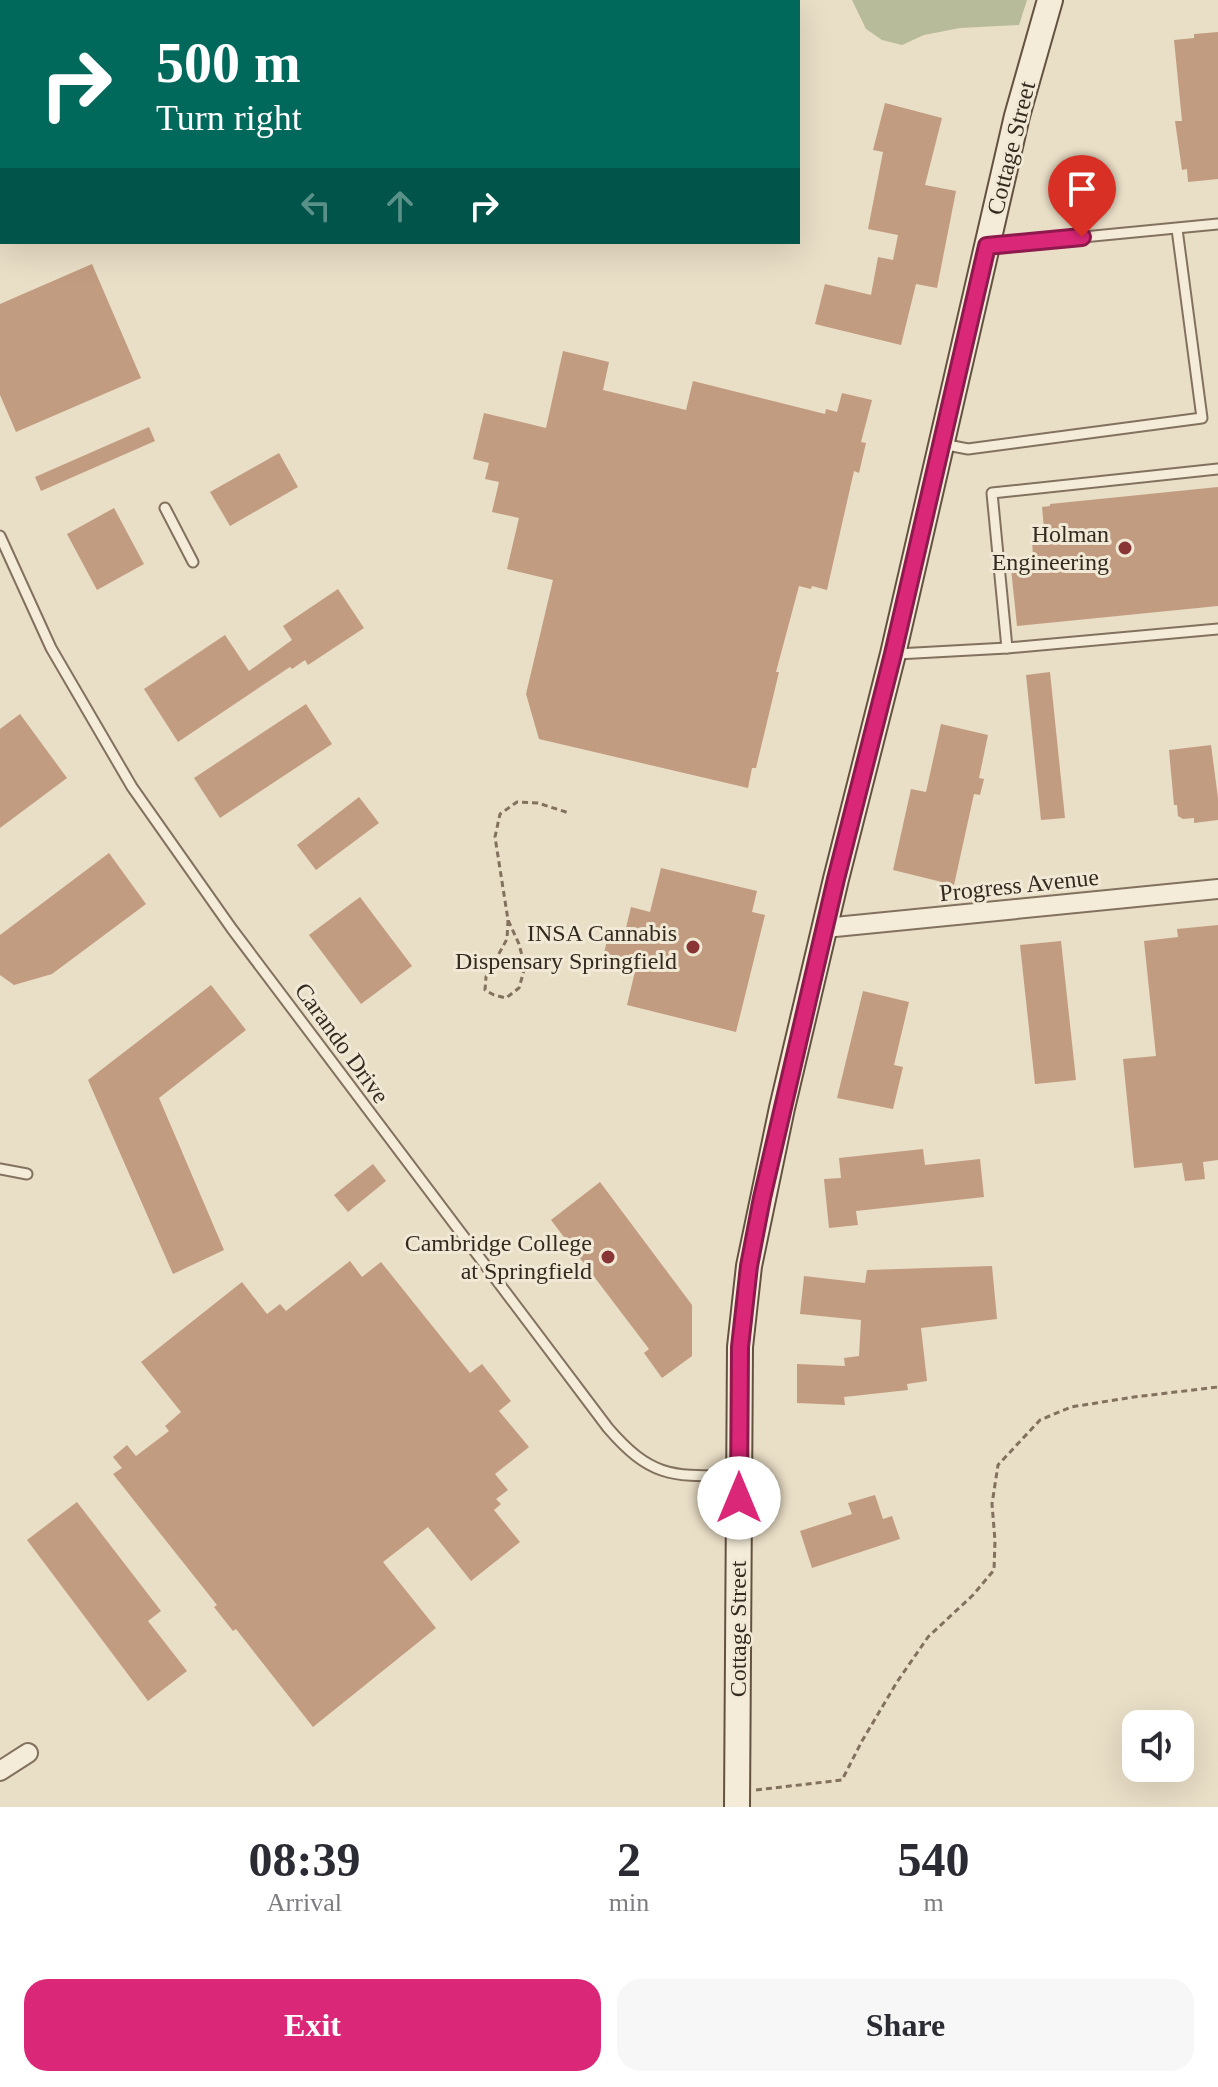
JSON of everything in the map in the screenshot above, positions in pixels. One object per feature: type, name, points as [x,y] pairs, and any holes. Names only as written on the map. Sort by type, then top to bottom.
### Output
[{"type":"main road","name":"Cottage Street","points":[[737,1800],[740,1347],[749,1266],[766,1177],[893,654],[1017,116],[1050,0]]},
{"type":"street","name":"Progress Avenue","points":[[825,928],[1218,889]]},
{"type":"street","points":[[0,1771],[28,1753]]},
{"type":"lane","points":[[987,246],[1218,224]]},
{"type":"lane","points":[[942,444],[968,449],[1202,418],[1177,229]]},
{"type":"lane","points":[[1007,648],[992,493],[1218,469]]},
{"type":"lane","points":[[165,508],[193,562]]},
{"type":"lane","name":"Carando Drive","points":[[0,536],[51,648],[157,824],[373,1119],[608,1428],[634,1456],[661,1470],[691,1476],[739,1476]]},
{"type":"lane","points":[[893,654],[1007,648],[1218,629]]},
{"type":"lane","points":[[0,1169],[27,1174]]},
{"type":"path","points":[[508,920],[525,967],[519,988],[506,998],[485,990],[486,977],[507,939],[508,920],[495,837],[500,814],[517,802],[538,803],[569,813]]},
{"type":"path","points":[[737,1800],[842,1780],[897,1682],[928,1637],[973,1595],[994,1570],[992,1504],[998,1465],[1040,1420],[1071,1407],[1218,1387]]},
{"type":"green space","points":[[852,0],[1027,0],[1019,25],[960,28],[924,35],[902,45],[882,40],[866,29]]},
{"type":"building","points":[[1218,32],[1218,179],[1188,182],[1187,169],[1182,170],[1175,121],[1182,121],[1174,40]]},
{"type":"building","points":[[885,103],[942,118],[925,185],[956,191],[937,288],[916,284],[901,345],[815,324],[825,284],[871,295],[878,257],[893,260],[898,235],[868,229],[883,152],[873,150]]},
{"type":"building","points":[[92,264],[141,378],[16,432],[0,395],[0,304]]},
{"type":"building","points":[[563,351],[609,362],[603,390],[686,410],[693,381],[825,414],[826,409],[837,412],[842,393],[872,400],[861,442],[866,443],[859,473],[854,471],[827,590],[799,586],[776,672],[779,672],[756,768],[752,768],[748,788],[539,739],[526,694],[553,580],[507,569],[519,518],[492,512],[499,482],[485,479],[489,463],[473,459],[484,413],[546,428]]},
{"type":"building","points":[[149,427],[155,441],[41,491],[35,477]]},
{"type":"building","points":[[279,453],[298,487],[230,526],[210,492]]},
{"type":"building","name":"Holman Engineering","points":[[1218,487],[1218,606],[1017,626],[1010,559],[1033,557],[1032,540],[1045,539],[1042,507]]},
{"type":"building","points":[[114,508],[144,564],[97,590],[67,534]]},
{"type":"building","points":[[338,589],[364,628],[308,665],[305,660],[292,669],[290,667],[178,742],[144,689],[225,635],[249,671],[292,640],[283,626]]},
{"type":"building","points":[[1050,672],[1065,818],[1041,820],[1026,675]]},
{"type":"building","points":[[306,704],[332,744],[220,818],[194,778]]},
{"type":"building","points":[[20,714],[67,778],[0,828],[0,729]]},
{"type":"building","points":[[941,724],[988,735],[979,778],[984,779],[980,795],[974,794],[954,885],[893,870],[911,789],[926,792]]},
{"type":"building","points":[[1211,745],[1218,820],[1194,823],[1194,818],[1178,816],[1177,805],[1174,805],[1169,750]]},
{"type":"building","points":[[359,797],[379,823],[316,870],[297,845]]},
{"type":"building","points":[[109,853],[146,904],[52,974],[14,985],[0,975],[0,935]]},
{"type":"building","points":[[661,868],[757,891],[752,912],[765,915],[736,1032],[627,1005],[636,967],[604,953],[609,932],[624,936],[631,907],[650,912]]},
{"type":"building","points":[[360,897],[412,966],[361,1004],[309,935]]},
{"type":"building","points":[[1218,925],[1218,1160],[1203,1162],[1205,1179],[1185,1181],[1182,1163],[1134,1168],[1123,1059],[1156,1056],[1144,941],[1178,937],[1177,929]]},
{"type":"building","points":[[1061,941],[1076,1080],[1035,1084],[1020,945]]},
{"type":"building","points":[[211,985],[246,1030],[159,1098],[224,1250],[173,1274],[88,1080]]},
{"type":"building","points":[[863,991],[909,1002],[894,1065],[903,1067],[893,1109],[837,1098]]},
{"type":"building","points":[[923,1149],[925,1165],[980,1159],[984,1197],[856,1211],[858,1225],[829,1228],[824,1179],[841,1178],[839,1158]]},
{"type":"building","points":[[373,1164],[386,1181],[348,1212],[334,1195]]},
{"type":"building","points":[[600,1182],[692,1305],[692,1356],[662,1378],[644,1353],[649,1349],[551,1220]]},
{"type":"building","points":[[350,1261],[362,1277],[381,1262],[470,1373],[482,1364],[511,1401],[499,1411],[529,1447],[495,1474],[508,1490],[496,1499],[501,1504],[494,1510],[520,1542],[471,1581],[428,1527],[383,1562],[436,1628],[313,1727],[236,1629],[233,1631],[214,1607],[217,1605],[113,1474],[122,1468],[113,1457],[127,1445],[136,1456],[169,1431],[165,1426],[181,1412],[141,1362],[242,1282],[267,1314],[280,1304],[286,1311]]},
{"type":"building","points":[[992,1266],[997,1319],[921,1328],[927,1381],[907,1384],[908,1390],[844,1397],[845,1405],[797,1403],[797,1364],[845,1366],[844,1358],[859,1356],[861,1320],[800,1314],[804,1276],[865,1283],[867,1270]]},
{"type":"building","points":[[875,1495],[883,1519],[892,1516],[900,1539],[812,1568],[800,1531],[852,1514],[848,1503]]},
{"type":"building","points":[[77,1502],[161,1611],[148,1621],[187,1671],[148,1701],[27,1540]]},
{"type":"place","name":"Holman Engineering","points":[[1125,548]]},
{"type":"place","name":"INSA Cannabis Dispensary Springfield","points":[[693,947]]},
{"type":"place","name":"Cambridge College at Springfield","points":[[608,1257]]},
{"type":"route","points":[[739,1498],[740,1347],[749,1266],[762,1198],[987,246],[1082,237]]}]
